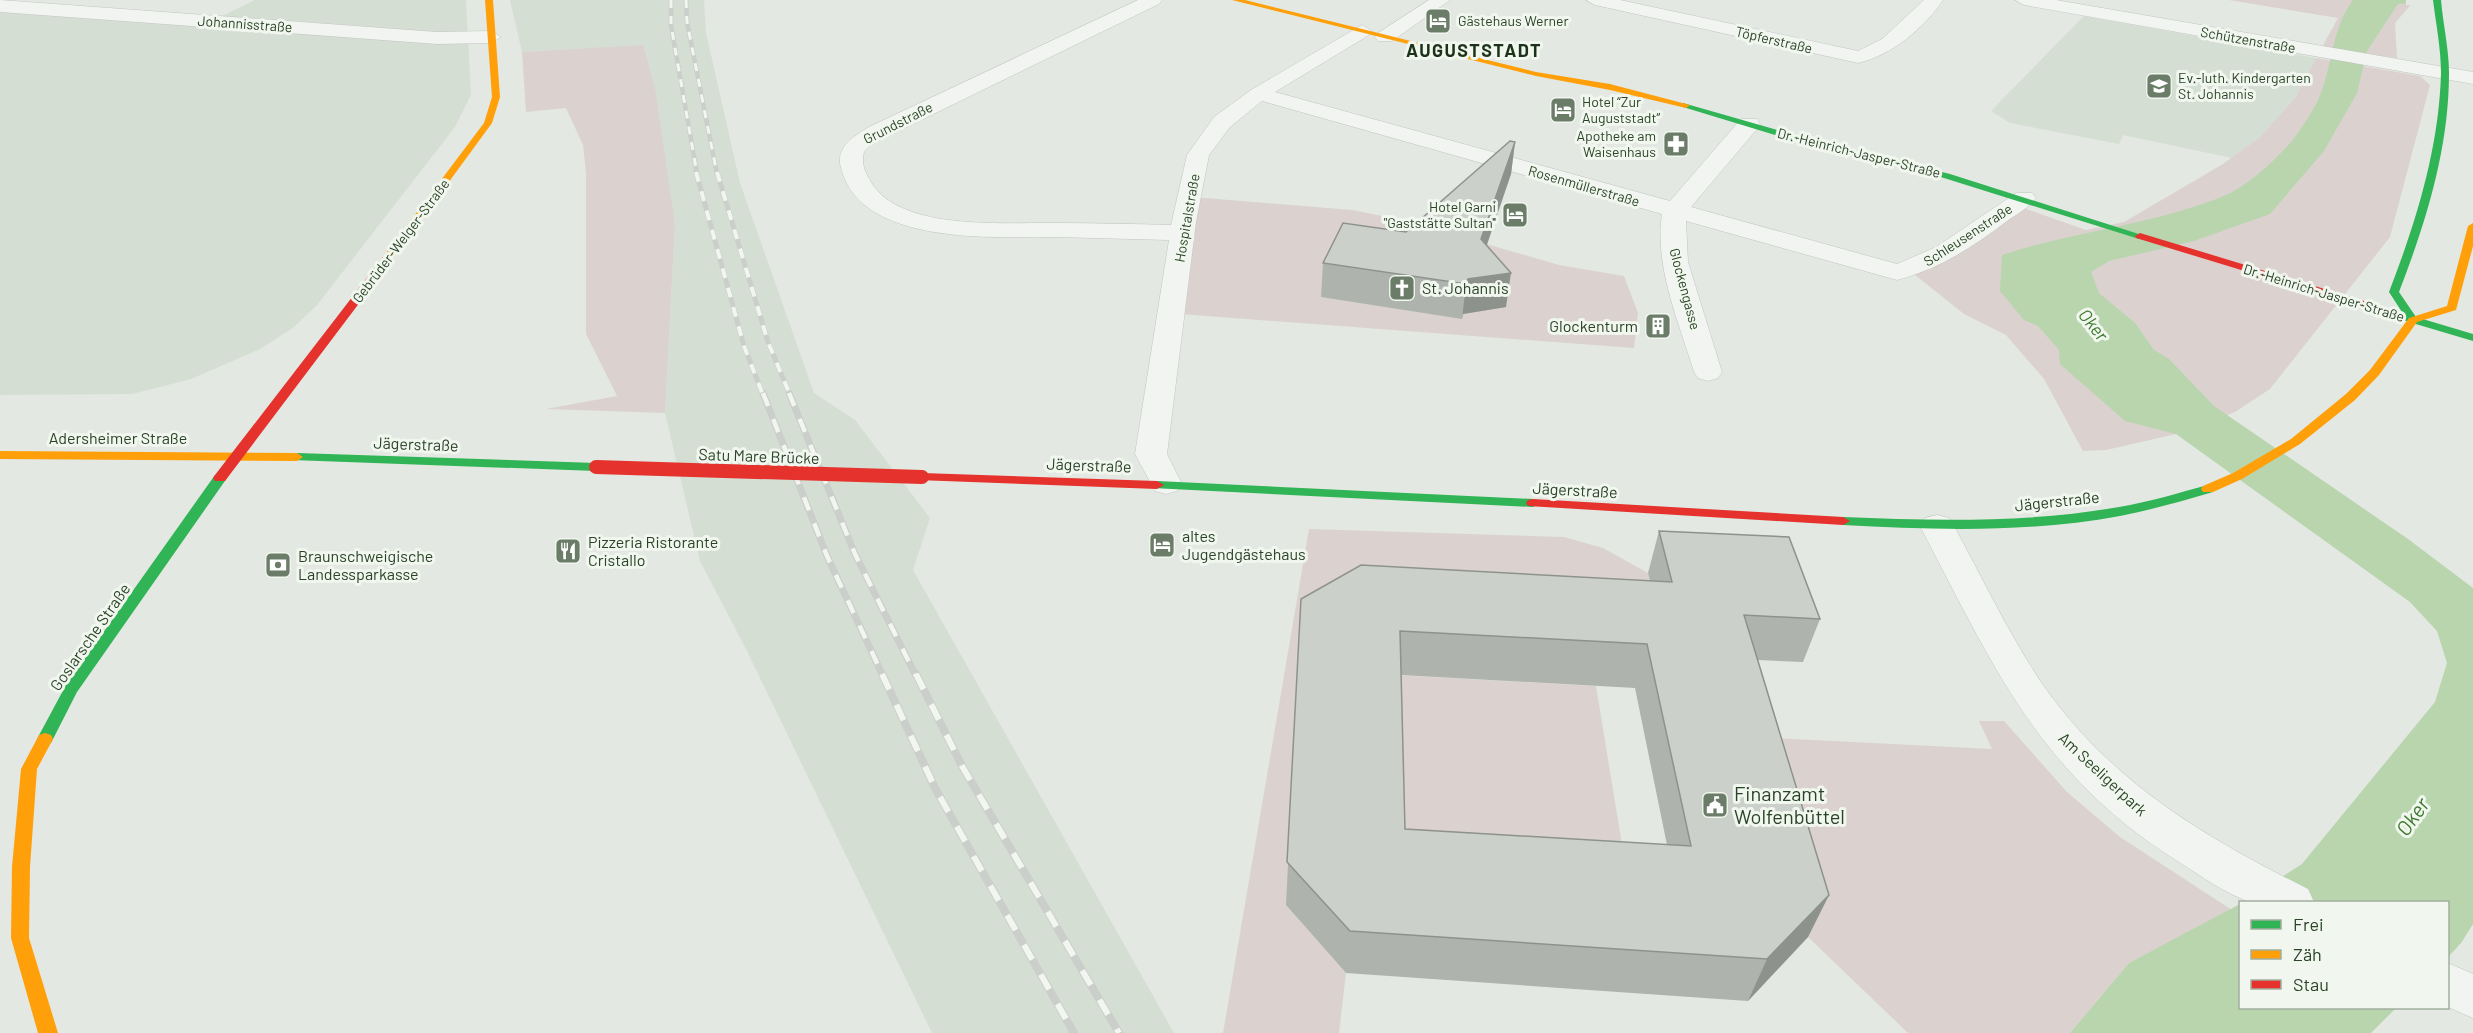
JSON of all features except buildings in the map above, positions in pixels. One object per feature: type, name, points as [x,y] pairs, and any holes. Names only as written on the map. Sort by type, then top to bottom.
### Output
[{"type":"main road","name":"Gebrüder-Welger-Straße","points":[[236,455],[297,380],[488,123],[496,97],[489,0]]},
{"type":"main road","name":"Dr.-Heinrich-Jasper-Straße","points":[[1236,0],[1536,74],[1610,87],[2024,198],[2212,259],[2473,338]]},
{"type":"main road","points":[[2437,4],[2445,73],[2438,135],[2417,231],[2394,292],[2413,320],[2452,308],[2473,226]]},
{"type":"main road","name":"Jägerstraße","points":[[922,477],[1166,484],[1937,526],[2046,521],[2118,511],[2222,484],[2285,449],[2366,384],[2405,335],[2413,320]]},
{"type":"main road","name":"Adersheimer Straße","points":[[0,455],[236,455]]},
{"type":"main road","name":"Jägerstraße","points":[[236,455],[596,467]]},
{"type":"main road","name":"Goslarsche Straße","points":[[48,1033],[20,938],[21,867],[29,769],[71,689],[177,543],[236,455]]},
{"type":"main road","name":"Satu Mare Brücke","points":[[596,467],[922,477]]},
{"type":"street","name":"Grundstraße","points":[[1153,0],[877,132],[854,147],[850,153],[850,164],[856,181],[878,203],[890,211],[926,223],[973,229],[1183,232]]},
{"type":"street","points":[[1373,34],[1441,0]]},
{"type":"street","name":"Töpferstraße","points":[[1595,0],[1858,57],[1870,56],[1888,43],[1934,0]]},
{"type":"street","name":"Schützenstraße","points":[[2024,0],[2473,78]]},
{"type":"street","name":"Johannisstraße","points":[[0,6],[437,38],[491,37]]},
{"type":"street","name":"Hospitalstraße","points":[[1166,484],[1151,454],[1183,232],[1198,155],[1222,122],[1258,94],[1373,34]]},
{"type":"street","name":"Rosenmüllerstraße","points":[[1258,94],[1881,269],[1910,271]]},
{"type":"street","points":[[1675,212],[1749,124]]},
{"type":"street","name":"Schleusenstraße","points":[[1910,271],[2024,198]]},
{"type":"street","name":"Glockengasse","points":[[1675,212],[1672,233],[1675,262],[1708,372]]},
{"type":"street","name":"Am Seeligerpark","points":[[1937,526],[2030,694],[2063,739],[2120,795],[2161,827],[2210,860],[2288,901]]},
{"type":"street","points":[[2449,985],[2473,997]]},
{"type":"shaded area","points":[[255,0],[466,0],[471,95],[455,127],[317,305],[293,328],[260,349],[191,379],[132,394],[0,395],[0,1],[220,17]]},
{"type":"shaded area","points":[[510,0],[704,0],[706,33],[740,183],[814,393],[855,420],[930,518],[913,570],[1174,1033],[932,1033],[746,649],[700,561],[665,413],[675,224],[643,46],[522,52]]},
{"type":"shaded area","points":[[2229,0],[2415,0],[2395,23],[2397,58],[2322,47],[2338,18]]},
{"type":"shaded area","name":"Ev.-luth. Kindergarten St. Johannis","points":[[2084,16],[2316,58],[2295,98],[2260,137],[2232,158],[2123,135],[2119,144],[2010,123],[1991,111]]},
{"type":"shaded area","points":[[643,45],[655,88],[675,224],[665,413],[546,409],[617,396],[586,334],[586,173],[583,145],[566,108],[526,112],[522,52]]},
{"type":"shaded area","points":[[2316,58],[2420,76],[2430,85],[2390,237],[2270,389],[2235,412],[2176,434],[2106,450],[2083,451],[2044,379],[2006,335],[1964,314],[1910,271],[2015,205],[2086,230],[2124,222],[2223,164],[2260,137],[2295,98]]},
{"type":"shaded area","points":[[1192,197],[1352,210],[1408,221],[1559,265],[1624,276],[1638,313],[1634,348],[1180,314]]},
{"type":"shaded area","points":[[1309,529],[1564,537],[1603,548],[1648,573],[1660,625],[1358,607],[1286,905],[1346,973],[1339,1033],[1223,1033]]},
{"type":"shaded area","points":[[1396,675],[1596,686],[1629,887],[1400,872]]},
{"type":"shaded area","points":[[1979,721],[2004,721],[2067,792],[2120,837],[2232,910],[2129,963],[2070,1033],[1908,1033],[1808,937],[1753,737],[1992,749]]},
{"type":"water","name":"Oker","points":[[2353,0],[2473,0],[2398,4],[2367,51],[2357,93],[2324,151],[2270,214],[2194,241],[2109,261],[2091,272],[2099,293],[2135,323],[2154,350],[2168,358],[2214,406],[2408,539],[2473,588],[2473,924],[2461,943],[2449,956],[2449,901],[2245,901],[2302,864],[2435,702],[2447,663],[2437,631],[2410,602],[2176,434],[2125,421],[2060,364],[2059,350],[2038,326],[2024,320],[2000,291],[2002,255],[2171,214],[2226,195],[2253,178],[2289,144],[2314,108],[2324,86],[2336,35]]},
{"type":"water","points":[[2239,905],[2239,1009],[2395,1009],[2371,1033],[2070,1033],[2129,963]]},
{"type":"pier","points":[[2406,0],[2473,0],[2473,12],[2406,5]]},
{"type":"railway","points":[[671,0],[671,25],[697,174]]},
{"type":"railway","points":[[686,0],[687,22],[717,174]]},
{"type":"railway","points":[[696,172],[744,346],[763,395]]},
{"type":"railway","points":[[717,172],[768,342],[790,395]]},
{"type":"railway","points":[[763,393],[827,556],[883,676]]},
{"type":"railway","points":[[789,393],[855,554],[916,676]]},
{"type":"railway","points":[[882,674],[936,790],[1074,1033]]},
{"type":"railway","points":[[916,674],[962,766],[1119,1033]]},
{"type":"traffic: fast","points":[[2413,320],[2394,292],[2422,212],[2436,157],[2444,101],[2445,73],[2437,0]]},
{"type":"traffic: fast","points":[[1686,105],[1785,135],[1947,176],[2140,236]]},
{"type":"traffic: fast","points":[[2380,309],[2473,338]]},
{"type":"traffic: fast","points":[[297,457],[596,467]]},
{"type":"traffic: fast","points":[[45,739],[71,689],[220,478]]},
{"type":"traffic: fast","points":[[1157,485],[1533,503]]},
{"type":"traffic: fast","points":[[1843,521],[1981,524],[2073,518],[2164,502],[2208,489]]},
{"type":"traffic: slow","points":[[387,259],[488,123],[496,97],[489,0]]},
{"type":"traffic: slow","points":[[1236,0],[1536,74],[1610,87],[1686,105]]},
{"type":"traffic: slow","points":[[2413,320],[2452,308],[2473,226]]},
{"type":"traffic: slow","points":[[2208,489],[2267,460],[2296,442],[2324,420],[2374,372],[2396,346],[2413,320]]},
{"type":"traffic: slow","points":[[0,455],[297,457]]},
{"type":"traffic: slow","points":[[45,739],[29,769],[21,867],[20,938],[48,1033]]},
{"type":"traffic: jam","points":[[2140,236],[2380,309]]},
{"type":"traffic: jam","points":[[220,478],[387,259]]},
{"type":"traffic: jam","points":[[596,467],[922,477]]},
{"type":"traffic: jam","points":[[922,477],[1157,485]]},
{"type":"traffic: jam","points":[[1533,503],[1843,521]]},
{"type":"place","name":"Gästehaus Werner","points":[[1438,21]]},
{"type":"place","name":"Ev.-luth. Kindergarten St. Johannis","points":[[2159,86]]},
{"type":"place","name":"Hotel “Zur Auguststadt”","points":[[1563,110]]},
{"type":"place","name":"Apotheke am Waisenhaus","points":[[1676,144]]},
{"type":"place","name":"Hotel Garni \"Gaststätte Sultan\"","points":[[1515,215]]},
{"type":"place","name":"St. Johannis","points":[[1402,288]]},
{"type":"place","name":"Glockenturm","points":[[1658,326]]},
{"type":"place","name":"altes Jugendgästehaus","points":[[1162,545]]},
{"type":"place","name":"Pizzeria Ristorante Cristallo","points":[[568,551]]},
{"type":"place","name":"Braunschweigische Landessparkasse","points":[[278,565]]},
{"type":"place","name":"Finanzamt Wolfenbüttel","points":[[1715,805]]},
{"type":"district","name":"AUGUSTSTADT","points":[[1474,51]]}]
